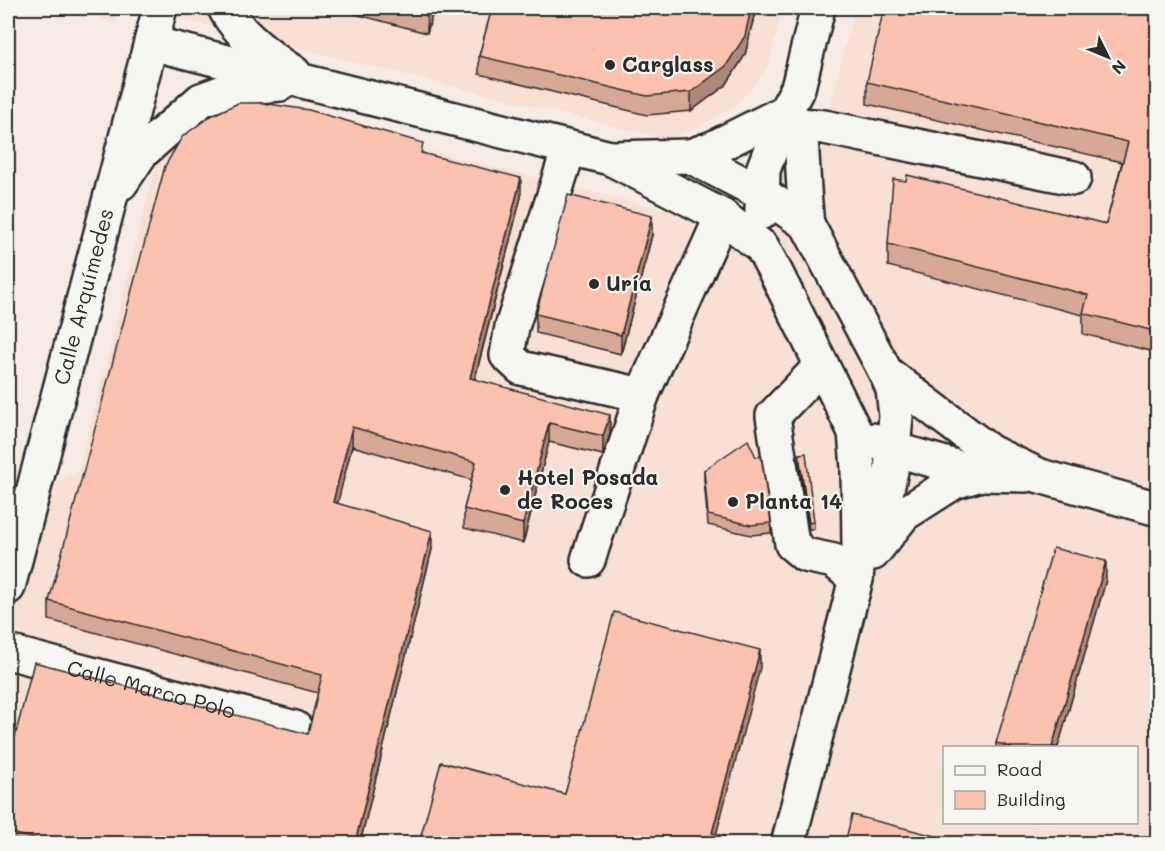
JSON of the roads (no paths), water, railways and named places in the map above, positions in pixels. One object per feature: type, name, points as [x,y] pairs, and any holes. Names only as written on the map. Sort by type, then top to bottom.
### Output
[{"type":"street","name":"Calle Arquímedes","points":[[8,587],[160,8]]},
{"type":"street","points":[[225,8],[230,17],[267,54],[305,81]]},
{"type":"street","points":[[762,247],[763,170],[794,108],[818,8]]},
{"type":"street","points":[[151,43],[610,158],[722,216],[762,247],[855,432],[859,547],[864,566]]},
{"type":"street","points":[[107,205],[141,153],[201,100],[234,88],[305,81]]},
{"type":"street","points":[[610,158],[690,156],[713,148],[794,108]]},
{"type":"street","points":[[794,108],[824,127],[1074,178]]},
{"type":"street","points":[[788,843],[891,471],[896,416],[893,389],[886,373],[807,224],[803,163],[794,108]]},
{"type":"street","points":[[569,148],[512,327],[507,355],[521,368],[642,395]]},
{"type":"street","points":[[690,156],[763,194],[807,224]]},
{"type":"street","points":[[650,179],[693,186],[736,202],[763,194]]},
{"type":"street","points":[[588,560],[642,395],[722,216]]},
{"type":"street","points":[[822,365],[773,416],[792,544],[805,555],[864,566]]},
{"type":"street","points":[[886,373],[986,463]]},
{"type":"street","points":[[855,432],[893,448],[986,463],[1158,509]]},
{"type":"street","points":[[858,468],[893,448]]},
{"type":"street","points":[[864,566],[904,514],[986,463]]},
{"type":"street","name":"Calle Marco Polo","points":[[8,652],[295,728]]},
{"type":"place","name":"Carglass","points":[[610,65]]},
{"type":"place","name":"Uría","points":[[594,284]]},
{"type":"place","name":"Hotel Posada de Roces","points":[[505,490]]},
{"type":"place","name":"Planta 14","points":[[733,502]]}]
